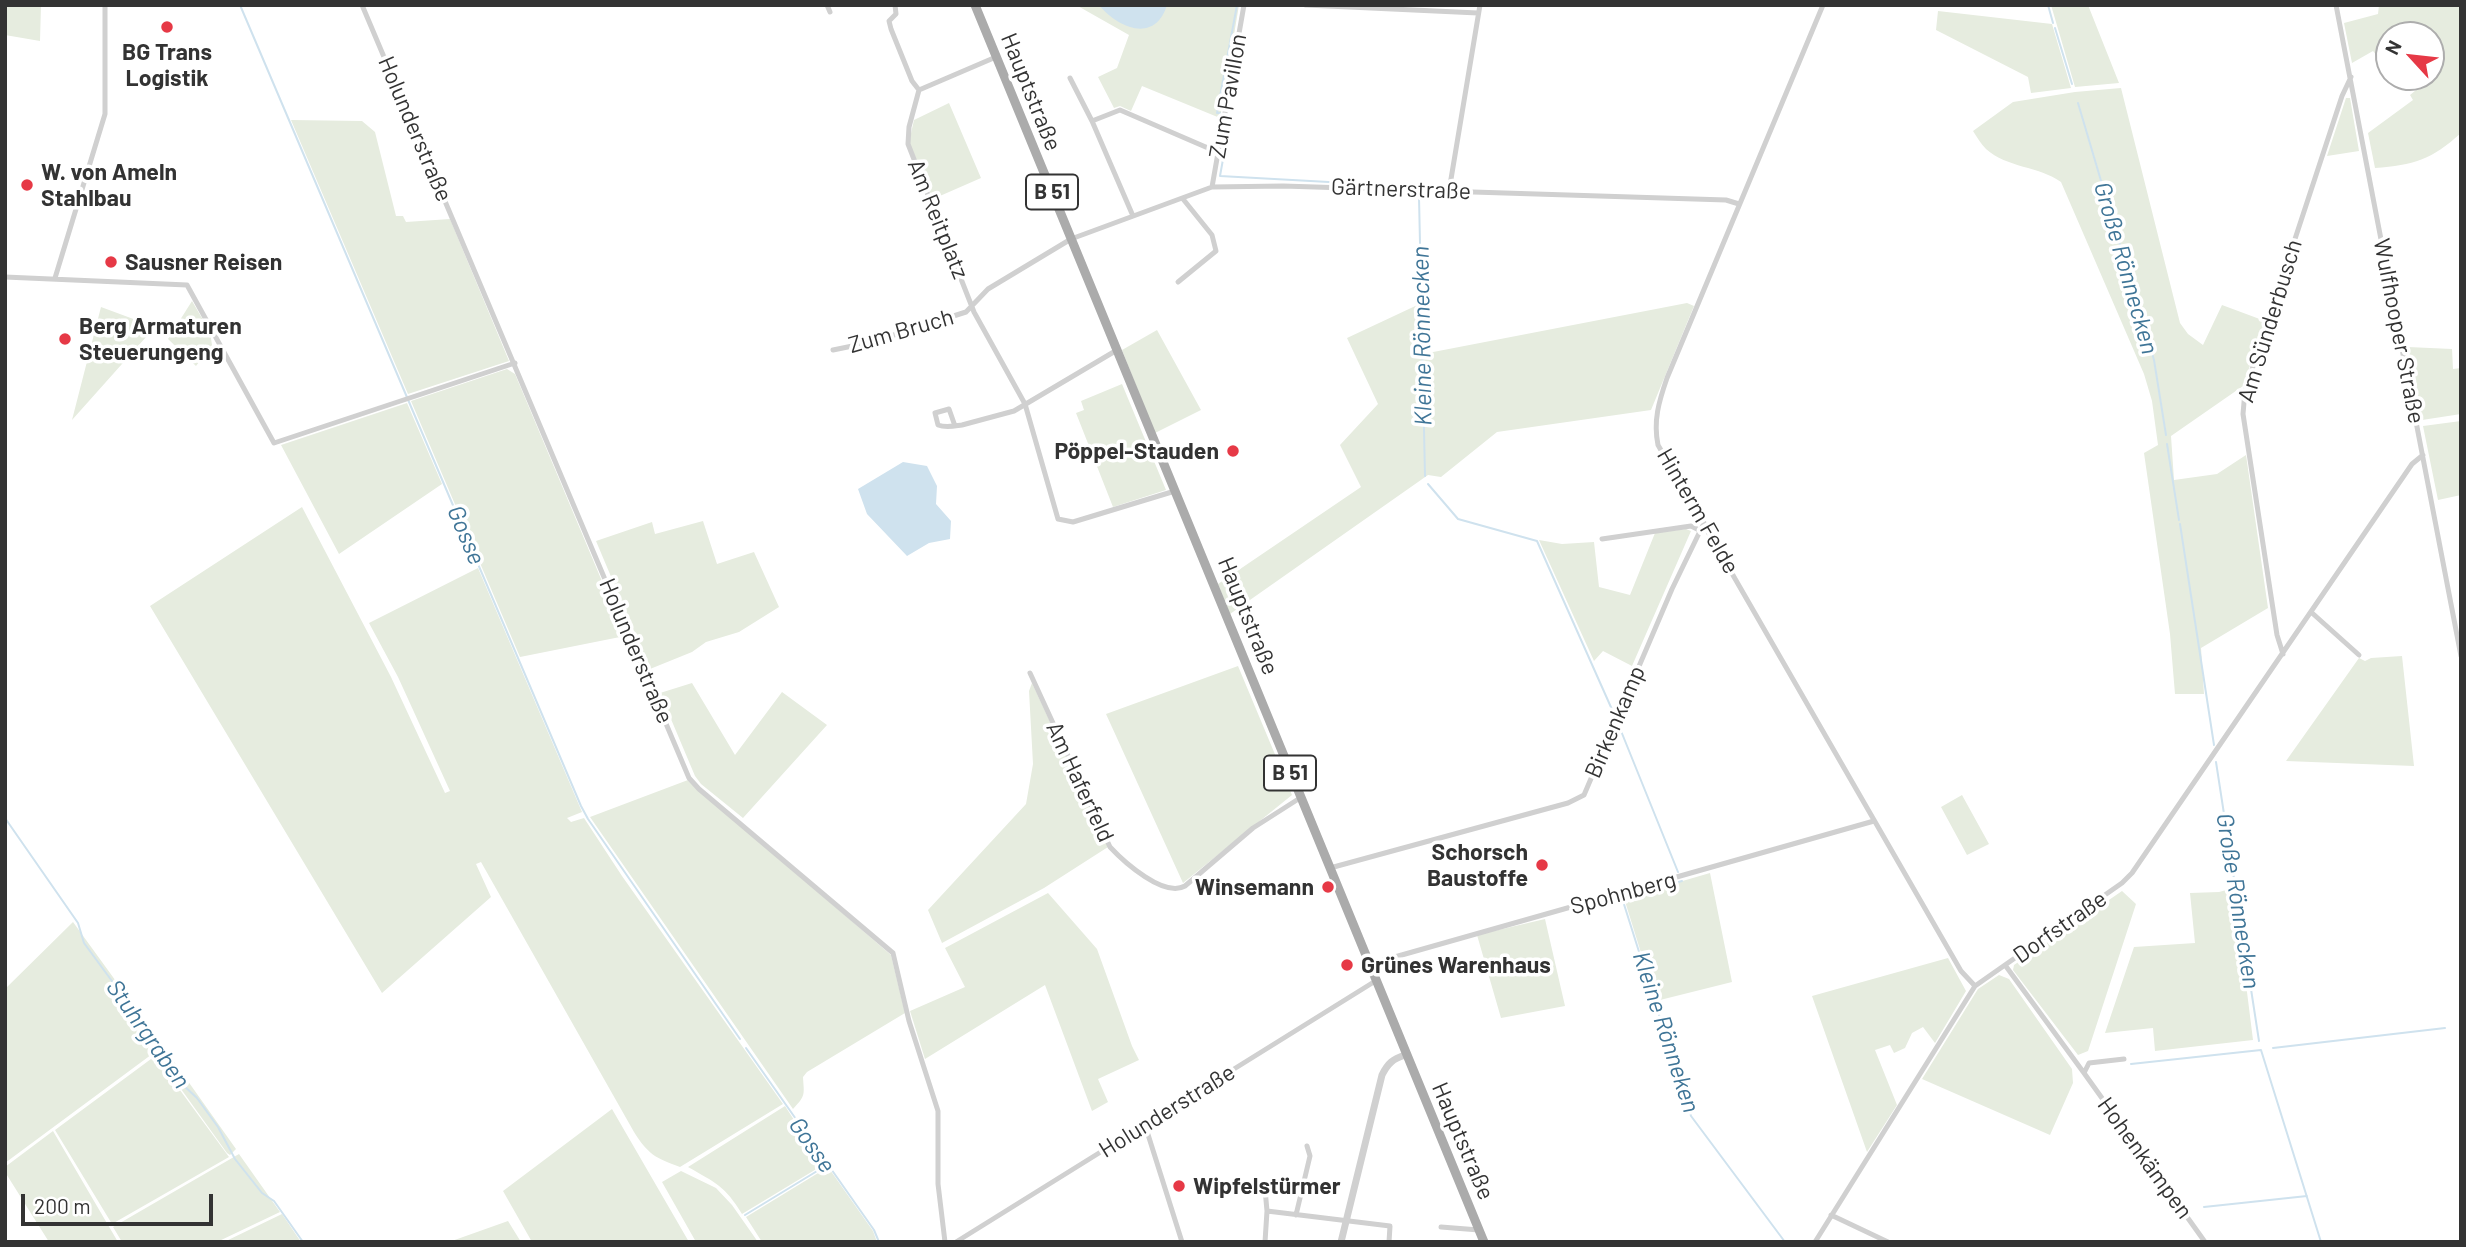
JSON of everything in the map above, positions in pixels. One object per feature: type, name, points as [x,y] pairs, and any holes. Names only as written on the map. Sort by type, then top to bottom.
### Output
[{"type":"main road","name":"Hauptstraße","points":[[975,5],[1484,1242]]},
{"type":"street","points":[[55,278],[105,114],[106,5]]},
{"type":"street","name":"Holunderstraße","points":[[362,5],[689,778],[893,953],[909,1021],[938,1111],[939,1184],[945,1242]]},
{"type":"street","points":[[895,5],[897,14],[889,21],[891,29],[912,81],[919,90],[996,57]]},
{"type":"street","name":"Zum Pavillon","points":[[1212,187],[1244,5]]},
{"type":"street","points":[[1306,5],[1478,13]]},
{"type":"street","points":[[1449,191],[1480,5]]},
{"type":"street","name":"Hinterm Felde","points":[[1823,5],[1667,378],[1658,403],[1655,424],[1658,445],[1961,971],[1975,986]]},
{"type":"street","name":"Wulfhooper Straße","points":[[2336,5],[2461,656]]},
{"type":"street","name":"Am Sünderbusch","points":[[2283,654],[2277,635],[2242,414],[2245,391],[2342,96],[2351,77]]},
{"type":"street","points":[[1070,78],[1133,216]]},
{"type":"street","name":"Am Reitplatz","points":[[919,90],[909,127],[908,144],[973,308],[1025,404],[1058,519],[1073,522],[1175,491]]},
{"type":"street","points":[[1091,121],[1120,110],[1208,148],[1218,149]]},
{"type":"street","name":"Gärtnerstraße","points":[[1071,239],[1212,187],[1283,186],[1449,191],[1716,200],[1739,204]]},
{"type":"street","points":[[1178,282],[1216,251],[1212,235],[1182,199]]},
{"type":"street","name":"Zum Bruch","points":[[832,351],[872,342],[966,312],[973,308],[988,289],[1071,239]]},
{"type":"street","points":[[5,276],[187,285],[274,443],[515,363]]},
{"type":"street","points":[[954,426],[1013,411],[1117,350]]},
{"type":"street","name":"Dorfstraße","points":[[1815,1242],[1975,986],[2122,883],[2132,873],[2412,464],[2423,455]]},
{"type":"street","name":"Birkenkamp","points":[[1330,868],[1568,803],[1584,795],[1704,523]]},
{"type":"street","points":[[1602,539],[1691,526],[1699,530]]},
{"type":"street","points":[[2311,612],[2359,655]]},
{"type":"street","name":"Am Haferfeld","points":[[1030,673],[1110,847],[1126,865],[1162,886],[1179,890],[1253,828],[1300,797]]},
{"type":"street","name":"Spohnberg","points":[[1370,964],[1874,821]]},
{"type":"street","name":"Hohenkämpen","points":[[2005,965],[2205,1242]]},
{"type":"street","name":"Holunderstraße","points":[[956,1242],[1377,980]]},
{"type":"street","points":[[1341,1242],[1382,1075],[1386,1066],[1394,1059],[1405,1055]]},
{"type":"street","name":"Hohenkämpen","points":[[2084,1073],[2088,1063],[2124,1059]]},
{"type":"street","points":[[1145,1125],[1182,1242]]},
{"type":"street","points":[[1296,1215],[1310,1156],[1307,1146]]},
{"type":"street","points":[[1265,1189],[1265,1242]]},
{"type":"street","points":[[1267,1211],[1390,1226],[1389,1242]]},
{"type":"street","points":[[1831,1215],[1888,1242]]},
{"type":"street","points":[[1441,1227],[1479,1230]]},
{"type":"shaded area","points":[[5,5],[41,5],[40,41],[5,35]]},
{"type":"shaded area","points":[[1076,5],[1239,5],[1220,118],[1142,86],[1131,111],[1120,106],[1114,108],[1098,77],[1117,68],[1129,35]]},
{"type":"shaded area","points":[[2051,5],[2088,5],[2119,83],[2075,87]]},
{"type":"shaded area","points":[[2379,5],[2461,5],[2461,133],[2421,160],[2375,168],[2368,133],[2413,100],[2410,95],[2415,91],[2445,91],[2445,21],[2375,21],[2375,53],[2373,51],[2352,63],[2344,23],[2378,14]]},
{"type":"shaded area","points":[[1938,11],[2052,24],[2071,88],[2031,93],[2028,77],[1936,30]]},
{"type":"shaded area","points":[[2121,88],[2180,323],[2188,334],[2203,345],[2222,305],[2265,321],[2243,386],[2171,436],[2174,480],[2217,474],[2246,455],[2268,608],[2201,648],[2204,694],[2175,694],[2170,634],[2144,453],[2158,445],[2152,401],[2144,374],[2061,182],[1994,155],[1984,147],[1973,131],[2013,102]]},
{"type":"shaded area","points":[[2346,98],[2350,98],[2359,151],[2327,156]]},
{"type":"shaded area","points":[[949,103],[981,178],[933,199],[909,142],[914,120]]},
{"type":"shaded area","points":[[291,120],[362,121],[375,132],[396,216],[403,216],[406,222],[450,219],[509,361],[408,394]]},
{"type":"shaded area","points":[[192,301],[210,332],[212,345],[196,366],[168,339]]},
{"type":"shaded area","points":[[1426,301],[1428,353],[1687,303],[1694,306],[1651,410],[1497,432],[1441,477],[1428,475],[1230,614],[1218,584],[1361,487],[1340,445],[1378,404],[1347,338]]},
{"type":"shaded area","points":[[101,307],[155,327],[72,420]]},
{"type":"shaded area","points":[[1157,330],[1201,410],[1155,433],[1122,350]]},
{"type":"shaded area","points":[[2408,347],[2452,349],[2453,369],[2461,368],[2461,414],[2422,420]]},
{"type":"shaded area","points":[[507,369],[515,374],[625,636],[520,657],[411,401]]},
{"type":"shaded area","points":[[1122,384],[1166,490],[1113,507],[1076,413],[1084,410],[1081,401]]},
{"type":"shaded area","points":[[407,403],[442,484],[339,554],[281,445]]},
{"type":"shaded area","points":[[2461,421],[2461,495],[2438,500],[2423,426]]},
{"type":"shaded area","points":[[302,507],[391,677],[445,793],[450,791],[398,677],[369,623],[478,568],[582,812],[567,818],[571,822],[584,818],[783,1104],[680,1167],[653,1154],[634,1132],[481,862],[476,864],[491,897],[382,993],[150,606]]},
{"type":"shaded area","points":[[703,521],[717,564],[754,552],[779,607],[739,632],[706,642],[692,652],[650,669],[596,541],[652,522],[655,534]]},
{"type":"shaded area","points":[[1686,529],[1691,531],[1632,666],[1603,651],[1594,661],[1539,540],[1562,544],[1594,542],[1599,587],[1630,595],[1655,533]]},
{"type":"shaded area","points":[[2402,656],[2414,766],[2286,761],[2359,658],[2365,661],[2371,658]]},
{"type":"shaded area","points":[[1238,666],[1292,795],[1183,883],[1106,714]]},
{"type":"shaded area","points":[[692,683],[735,755],[782,692],[827,725],[743,818],[695,776],[660,693]]},
{"type":"shaded area","points":[[1032,683],[1108,847],[1044,888],[942,943],[928,910],[1026,804],[1033,764],[1029,691]]},
{"type":"shaded area","points":[[688,780],[891,955],[905,1013],[807,1072],[803,1077],[802,1097],[793,1109],[590,817]]},
{"type":"shaded area","points":[[1962,795],[1989,844],[1967,855],[1941,807]]},
{"type":"shaded area","points":[[1710,873],[1732,982],[1656,1001],[1624,898]]},
{"type":"shaded area","points":[[2234,888],[2253,1040],[2155,1051],[2153,1028],[2105,1033],[2134,947],[2195,943],[2190,893],[2219,892]]},
{"type":"shaded area","points":[[2122,891],[2136,904],[2088,1051],[2078,1055],[2013,970],[2014,965]]},
{"type":"shaded area","points":[[1048,893],[1097,949],[1139,1060],[1098,1079],[1108,1102],[1092,1111],[1045,985],[925,1059],[910,1011],[965,987],[945,948]]},
{"type":"shaded area","points":[[1545,919],[1565,1006],[1501,1018],[1477,935]]},
{"type":"shaded area","points":[[73,922],[163,1046],[5,1163],[5,989]]},
{"type":"shaded area","points":[[1948,958],[1966,991],[1935,1043],[1923,1027],[1912,1033],[1905,1048],[1894,1053],[1890,1045],[1875,1050],[1897,1105],[1867,1152],[1812,996]]},
{"type":"shaded area","points":[[1999,975],[2009,979],[2072,1069],[2073,1083],[2050,1135],[1922,1079],[1978,989]]},
{"type":"shaded area","points":[[161,1050],[168,1053],[236,1149],[230,1155],[158,1057],[157,1053]]},
{"type":"shaded area","points":[[155,1056],[229,1157],[112,1224],[55,1130]]},
{"type":"shaded area","points":[[785,1106],[823,1165],[742,1214],[719,1186],[688,1167]]},
{"type":"shaded area","points":[[612,1109],[689,1242],[532,1242],[503,1191]]},
{"type":"shaded area","points":[[53,1131],[118,1242],[49,1242],[5,1172],[5,1167]]},
{"type":"shaded area","points":[[239,1154],[280,1212],[217,1242],[122,1242],[113,1227]]},
{"type":"shaded area","points":[[828,1167],[873,1231],[877,1242],[762,1242],[746,1217]]},
{"type":"shaded area","points":[[681,1171],[716,1188],[732,1205],[758,1242],[696,1242],[662,1182]]},
{"type":"shaded area","points":[[282,1214],[301,1242],[224,1242]]},
{"type":"shaded area","points":[[508,1221],[521,1242],[449,1242]]},
{"type":"water","points":[[1099,5],[1167,5],[1154,25],[1136,28],[1116,20]]},
{"type":"water","points":[[903,462],[927,466],[937,486],[936,504],[951,521],[950,539],[929,543],[907,556],[867,514],[858,489]]},
{"type":"waterway","name":"Gosse","points":[[240,5],[581,806],[740,1039]]},
{"type":"waterway","name":"Kleine Rönnecken","points":[[1220,113],[1217,113],[1237,5]]},
{"type":"waterway","name":"Große Rönnecken","points":[[2048,5],[2053,23]]},
{"type":"waterway","name":"Große Rönnecken","points":[[2055,28],[2072,84]]},
{"type":"waterway","name":"Große Rönnecken","points":[[2078,103],[2154,360],[2166,435]]},
{"type":"waterway","name":"Kleine Rönnecken","points":[[1231,115],[1220,176],[1419,187]]},
{"type":"waterway","name":"Kleine Rönnecken","points":[[1419,197],[1425,476]]},
{"type":"waterway","name":"Große Rönnecken","points":[[2167,444],[2179,520]]},
{"type":"waterway","name":"Kleine Rönneken","points":[[1428,484],[1458,519],[1537,541],[1614,714]]},
{"type":"waterway","name":"Große Rönnecken","points":[[2180,524],[2214,745]]},
{"type":"waterway","name":"Kleine Rönneken","points":[[1619,726],[1678,872]]},
{"type":"waterway","name":"Große Rönnecken","points":[[2216,762],[2259,1041]]},
{"type":"waterway","name":"Stuhrgraben","points":[[5,818],[78,923],[84,943],[174,1067],[182,1084],[197,1098],[218,1127],[235,1159],[262,1193],[274,1201],[303,1242]]},
{"type":"waterway","name":"Kleine Rönneken","points":[[1682,881],[1622,898],[1691,1116],[1785,1242]]},
{"type":"waterway","points":[[2273,1048],[2445,1028]]},
{"type":"waterway","name":"Gosse","points":[[746,1048],[874,1230],[879,1242]]},
{"type":"waterway","name":"Große Rönnecken","points":[[2131,1064],[2261,1050],[2321,1242]]},
{"type":"waterway","points":[[745,1215],[827,1165]]},
{"type":"waterway","points":[[2204,1207],[2307,1196]]},
{"type":"place","name":"BG Trans Logistik","points":[[167,27]]},
{"type":"place","name":"W. von Ameln Stahlbau","points":[[27,185]]},
{"type":"place","name":"Sausner Reisen","points":[[111,262]]},
{"type":"place","name":"Berg Armaturen Steuerungeng","points":[[65,339]]},
{"type":"place","name":"Pöppel-Stauden","points":[[1233,451]]},
{"type":"place","name":"Schorsch Baustoffe","points":[[1542,865]]},
{"type":"place","name":"Winsemann","points":[[1328,887]]},
{"type":"place","name":"Grünes Warenhaus","points":[[1347,965]]},
{"type":"place","name":"Wipfelstürmer","points":[[1179,1186]]}]
